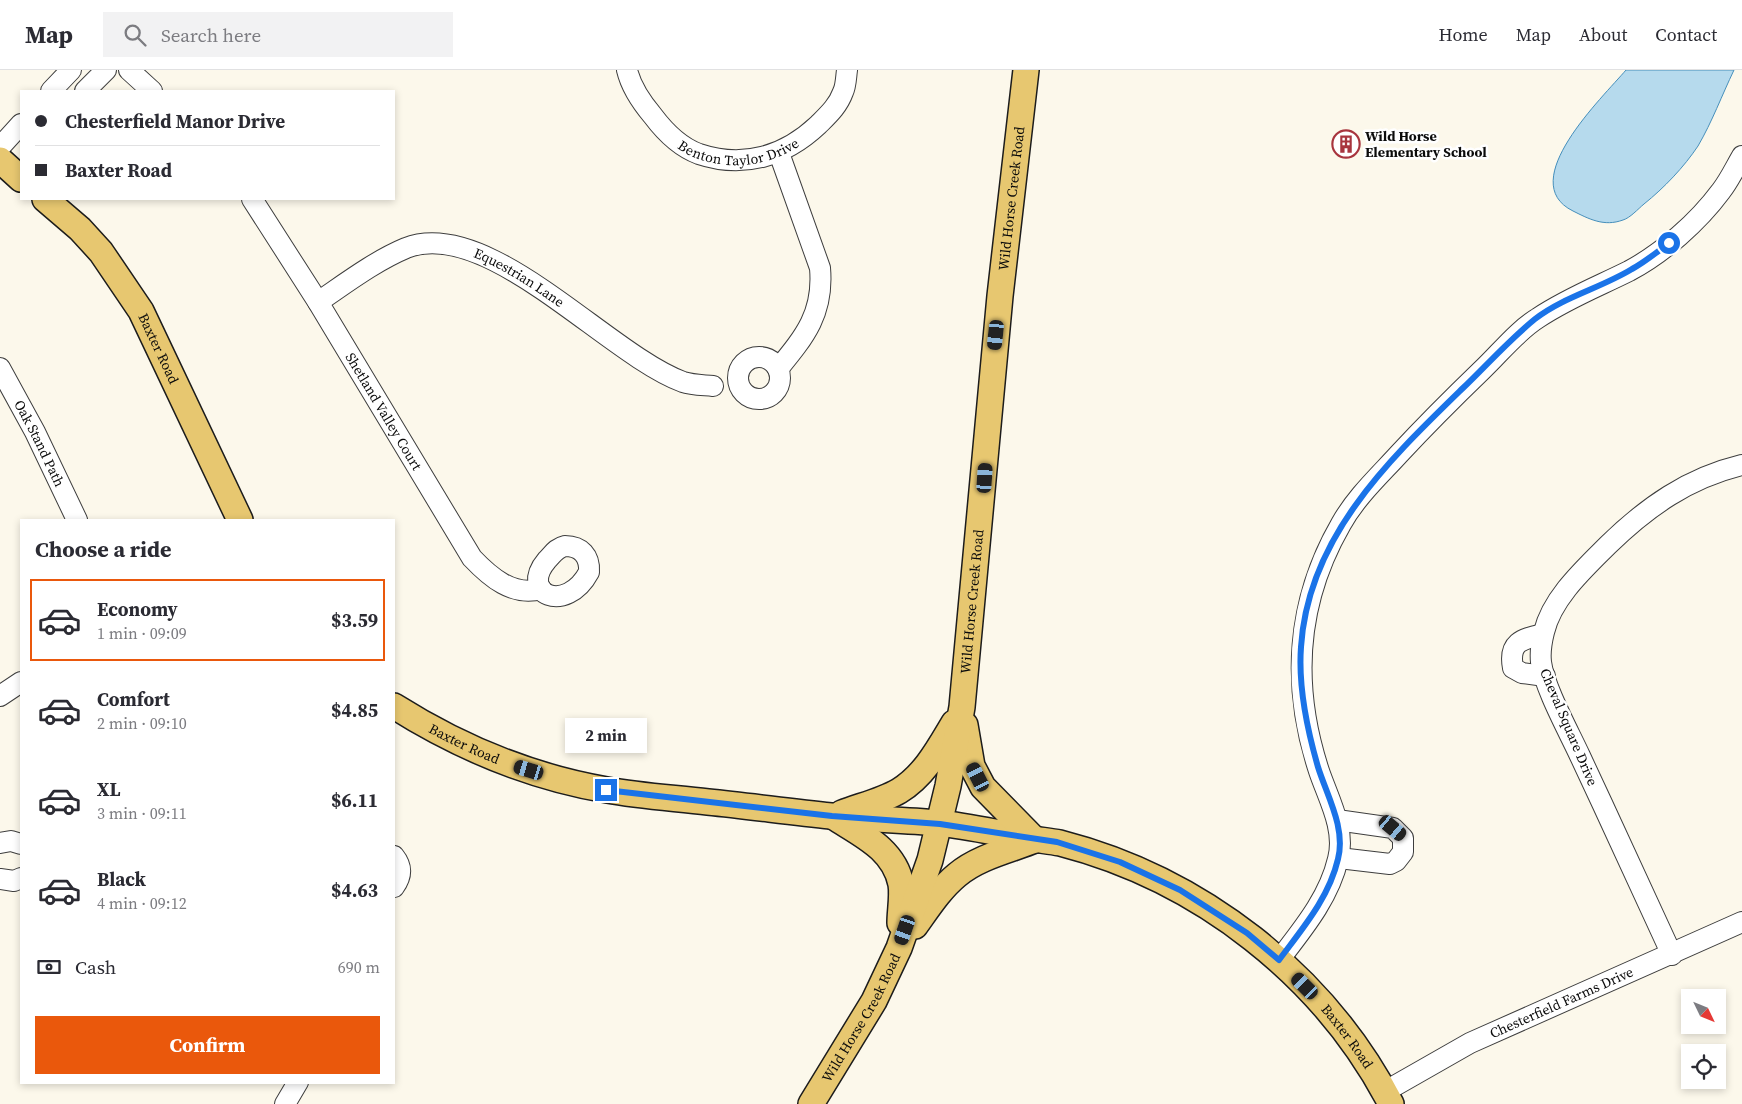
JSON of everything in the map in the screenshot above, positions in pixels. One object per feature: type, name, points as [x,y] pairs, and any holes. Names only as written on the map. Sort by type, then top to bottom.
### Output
[{"type":"main road","name":"Wild Horse Creek Road","points":[[811,1104],[874,1001],[899,948],[930,860],[940,824],[962,707],[1000,296],[1026,70]]},
{"type":"main road","name":"Baxter Road","points":[[45,200],[80,230],[100,252],[141,311],[240,519]]},
{"type":"main road","name":"Baxter Road","points":[[395,707],[474,750],[553,777],[606,790],[832,816],[940,824],[1057,842],[1151,876],[1209,908],[1247,933],[1279,960],[1318,999],[1344,1030],[1387,1098]]},
{"type":"main road","points":[[832,816],[898,791],[915,778],[931,761],[962,707]]},
{"type":"main road","points":[[899,948],[940,891],[959,874],[980,862],[1035,840],[983,787],[972,766],[962,707]]},
{"type":"main road","points":[[832,816],[882,847],[895,866],[901,885],[899,948]]},
{"type":"street","points":[[53,90],[71,70]]},
{"type":"street","points":[[87,90],[106,70]]},
{"type":"street","points":[[129,70],[151,90]]},
{"type":"street","name":"Benton Taylor Drive","points":[[627,70],[646,108],[666,133],[699,154],[734,160],[779,153],[804,138],[834,111],[844,92],[847,70]]},
{"type":"street","points":[[0,147],[20,125]]},
{"type":"street","points":[[778,369],[806,335],[814,319],[822,286],[820,268],[779,153]]},
{"type":"street","points":[[1279,960],[1308,922],[1328,889],[1339,858],[1337,820],[1309,734],[1302,692],[1301,647],[1308,606],[1319,567],[1341,523],[1367,488],[1426,424],[1536,318],[1632,269],[1681,234],[1722,191],[1742,156]]},
{"type":"street","name":"Shetland Valley Court","points":[[253,200],[318,302],[472,558],[485,571],[507,586],[528,593],[540,589]]},
{"type":"street","name":"Equestrian Lane","points":[[318,302],[375,265],[407,248],[437,244],[468,249],[501,264],[639,358],[677,379],[685,382],[724,385]]},
{"type":"street","points":[[756,357],[769,359],[778,369],[780,375],[778,388],[768,398],[754,399],[724,385],[750,359],[756,357]]},
{"type":"street","name":"Oak Stand Path","points":[[0,368],[77,519]]},
{"type":"street","name":"Cheval Square Drive","points":[[1672,954],[1559,712],[1541,662],[1543,634],[1549,616],[1571,584],[1627,527],[1650,508],[1680,488],[1705,476],[1742,465]]},
{"type":"street","points":[[1543,634],[1523,638],[1516,644],[1512,658],[1513,668],[1517,671],[1545,676]]},
{"type":"street","points":[[0,696],[20,683]]},
{"type":"street","points":[[1337,820],[1393,828],[1403,838],[1403,852],[1396,861],[1390,864],[1339,858]]},
{"type":"street","points":[[0,843],[11,840],[20,844]]},
{"type":"street","points":[[395,858],[400,868],[400,875],[395,884]]},
{"type":"street","points":[[0,879],[14,881],[20,878]]},
{"type":"street","name":"Chesterfield Farms Drive","points":[[1387,1098],[1470,1043],[1742,922]]},
{"type":"street","points":[[285,1104],[297,1084]]},
{"type":"water","points":[[1626,70],[1734,70],[1703,137],[1680,169],[1659,191],[1628,217],[1609,223],[1591,219],[1573,211],[1557,198],[1553,181],[1558,161],[1569,140],[1600,99]]},
{"type":"place","name":"Wild Horse Elementary School","points":[[1346,144]]},
{"type":"route","points":[[606,790],[832,816],[940,824],[1057,842],[1120,862],[1180,890],[1247,933],[1279,960],[1308,922],[1328,889],[1339,858],[1337,820],[1309,734],[1302,692],[1301,647],[1308,606],[1319,567],[1341,523],[1367,488],[1426,424],[1536,318],[1632,269],[1669,243]]}]
